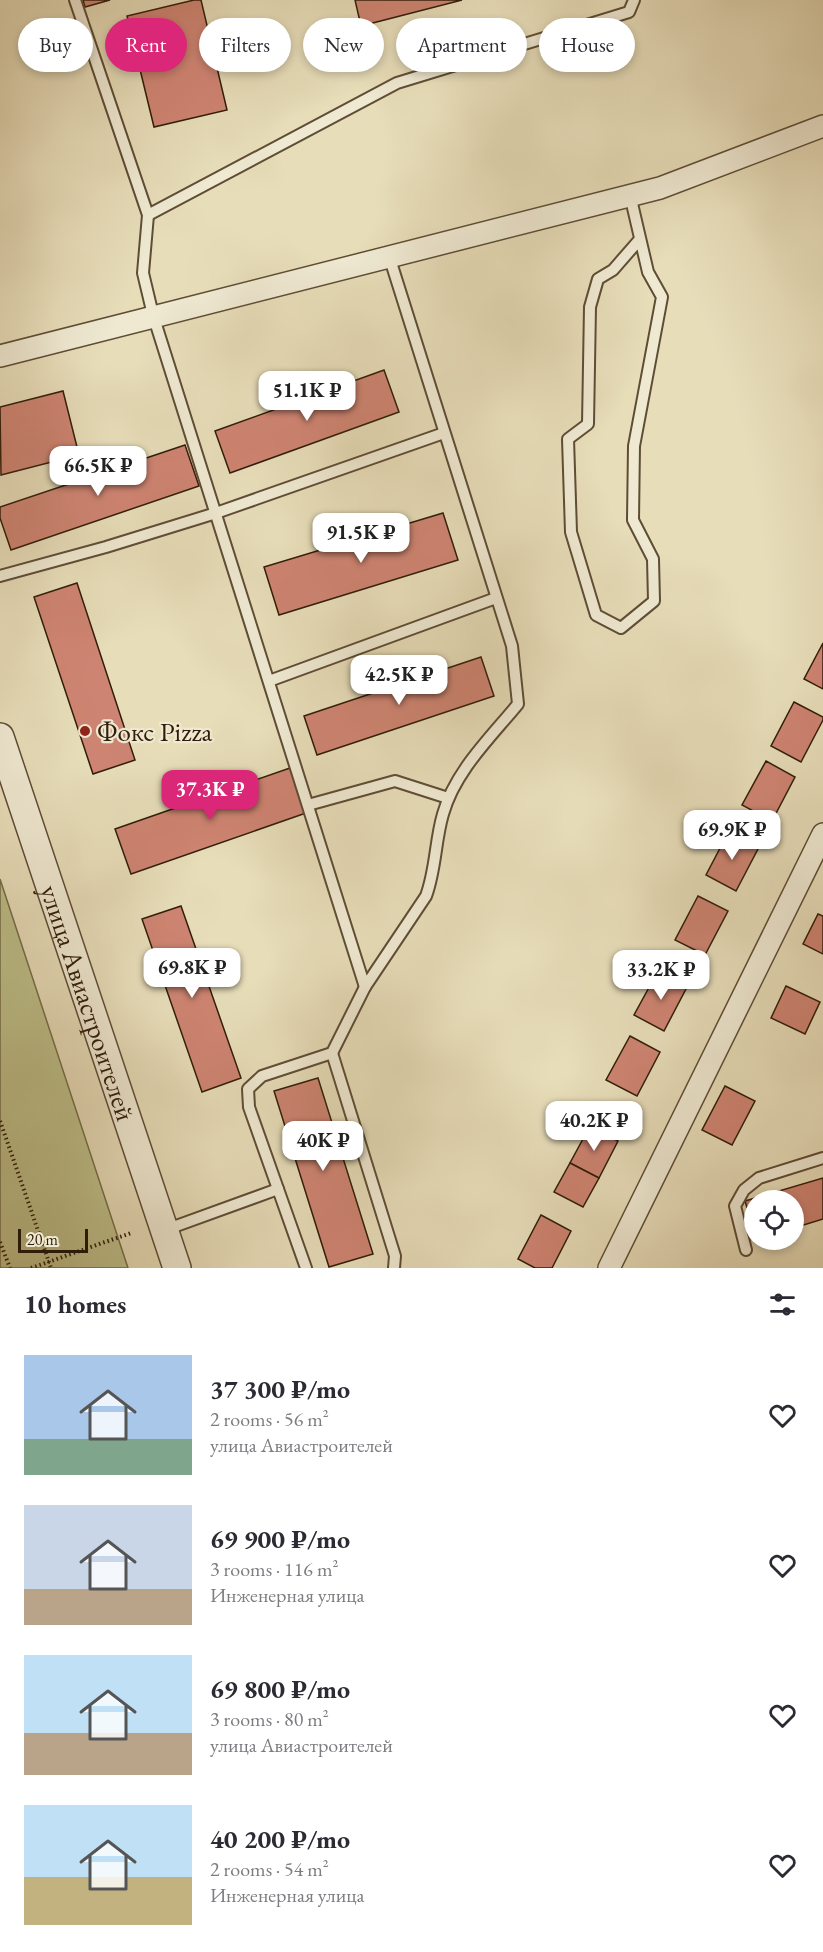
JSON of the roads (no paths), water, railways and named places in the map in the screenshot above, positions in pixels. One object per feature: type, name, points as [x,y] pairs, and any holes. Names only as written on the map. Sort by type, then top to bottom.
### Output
[{"type":"street","points":[[0,356],[153,315],[208,304],[660,188],[823,126]]},
{"type":"street","name":"улица Авиастроителей","points":[[0,737],[177,1268]]},
{"type":"street","points":[[609,1268],[823,834]]},
{"type":"lane","points":[[75,0],[148,215],[143,273],[153,315],[365,987]]},
{"type":"lane","points":[[148,215],[397,83],[629,12],[634,0]]},
{"type":"lane","points":[[630,195],[648,272],[662,297],[634,446],[633,520],[653,559],[654,601],[621,628],[596,615],[571,532],[568,439],[588,424],[590,307],[598,279],[613,270],[640,239]]},
{"type":"lane","points":[[389,256],[512,646],[518,704],[466,766],[448,798],[442,816],[432,879],[426,896],[365,987],[332,1053],[395,1256],[394,1268]]},
{"type":"lane","points":[[0,576],[106,548],[216,513],[444,433]]},
{"type":"lane","points":[[269,681],[496,598]]},
{"type":"lane","points":[[308,805],[395,781],[448,798]]},
{"type":"lane","points":[[306,1268],[249,1107],[248,1089],[262,1076],[332,1053]]},
{"type":"lane","points":[[744,1242],[735,1206],[744,1190],[759,1178],[823,1158]]},
{"type":"lane","points":[[165,1230],[278,1189]]},
{"type":"place","name":"Фокс Pizza","points":[[85,731]]}]
